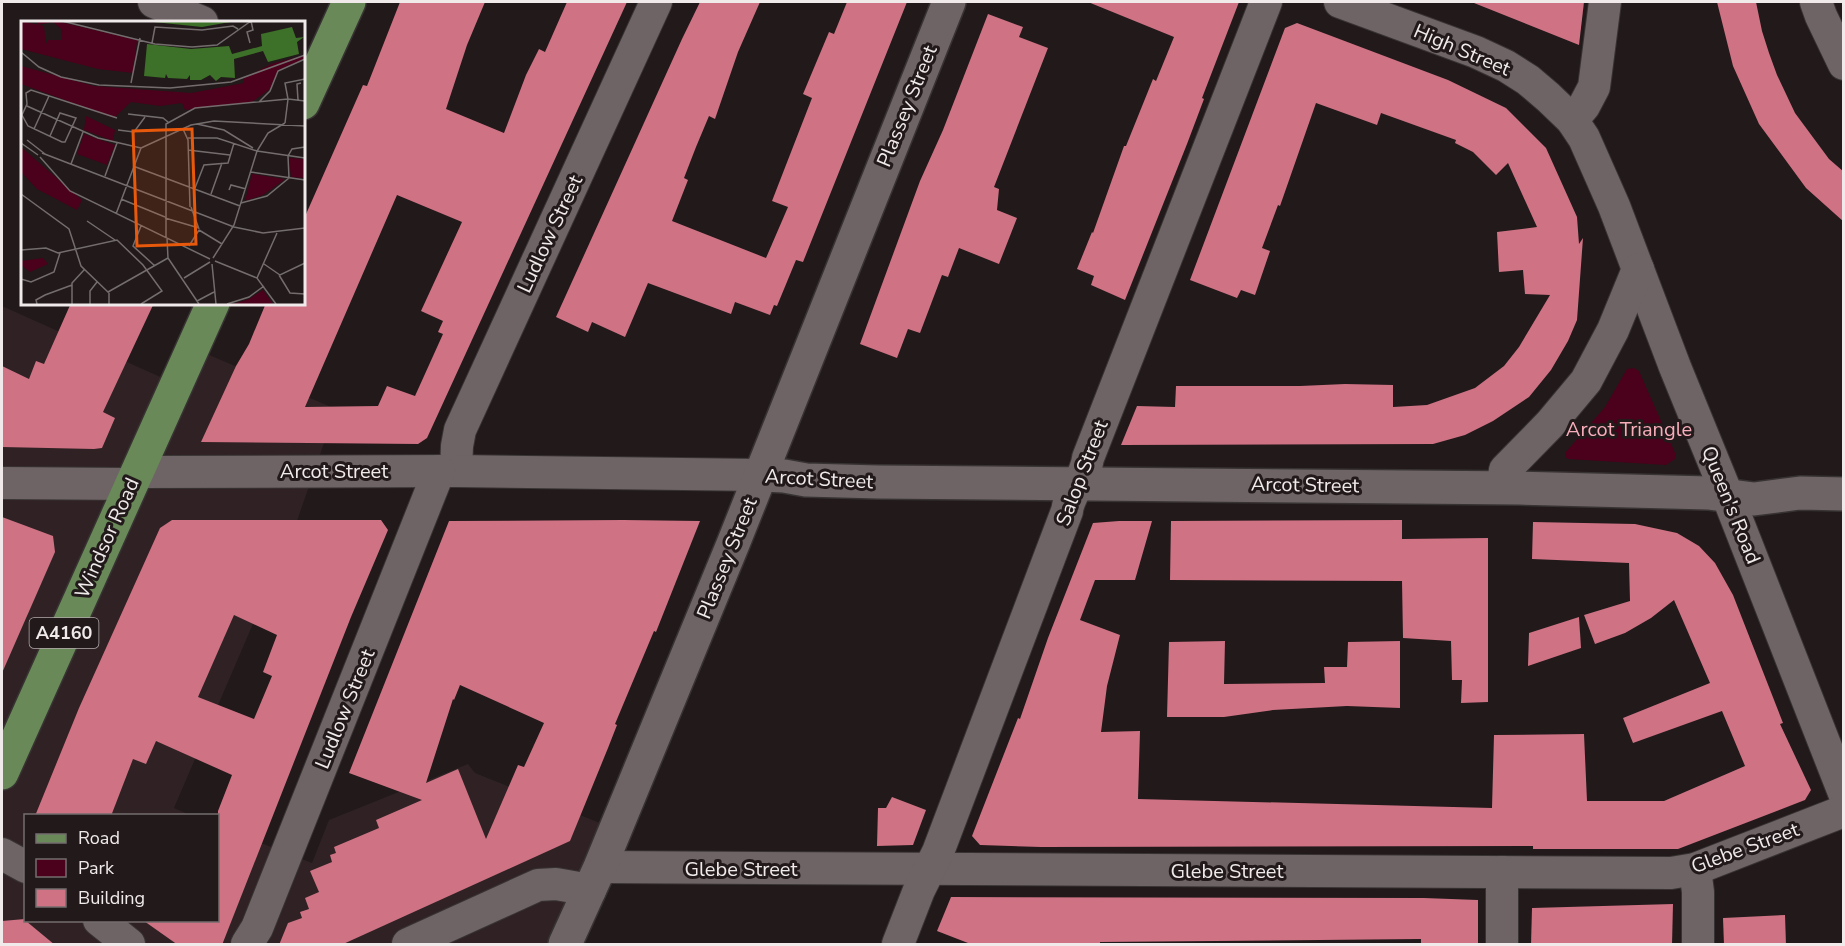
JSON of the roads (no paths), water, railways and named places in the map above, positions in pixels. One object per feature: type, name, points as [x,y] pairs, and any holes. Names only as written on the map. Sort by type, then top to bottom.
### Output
[{"type":"main road","points":[[304,98],[310,69],[349,2]]},
{"type":"main road","name":"Windsor Road","points":[[2,773],[213,304]]},
{"type":"street","points":[[154,2],[200,21]]},
{"type":"street","name":"Ludlow Street","points":[[247,945],[257,928],[448,471],[460,430],[656,2]]},
{"type":"street","name":"Plassey Street","points":[[565,945],[595,879],[734,544],[949,2]]},
{"type":"street","name":"Salop Street","points":[[898,945],[1067,511],[1068,502],[1087,466],[1088,458],[1157,278],[1266,2]]},
{"type":"street","name":"High Street","points":[[1340,2],[1476,52],[1506,66],[1528,80],[1572,120]]},
{"type":"street","points":[[1572,120],[1584,106],[1594,87],[1605,2]]},
{"type":"street","points":[[1816,2],[1844,64]]},
{"type":"street","name":"Queen's Road","points":[[1572,120],[1594,158],[1844,793]]},
{"type":"street","points":[[1502,488],[1505,470],[1550,424],[1586,381],[1613,330],[1638,269]]},
{"type":"street","name":"Arcot Street","points":[[2,483],[448,471],[760,475],[806,480],[878,482],[1502,488],[1708,493],[1754,499],[1800,493],[1844,494]]},
{"type":"street","name":"Glebe Street","points":[[408,945],[538,885],[595,879],[929,870],[1671,873],[1695,869],[1844,811]]},
{"type":"street","points":[[2,854],[24,866]]},
{"type":"street","points":[[1695,869],[1698,892],[1698,945]]},
{"type":"street","points":[[1502,872],[1502,945]]},
{"type":"street","points":[[100,922],[129,945]]},
{"type":"park label","name":"Arcot Triangle","points":[[1629,429]]}]
